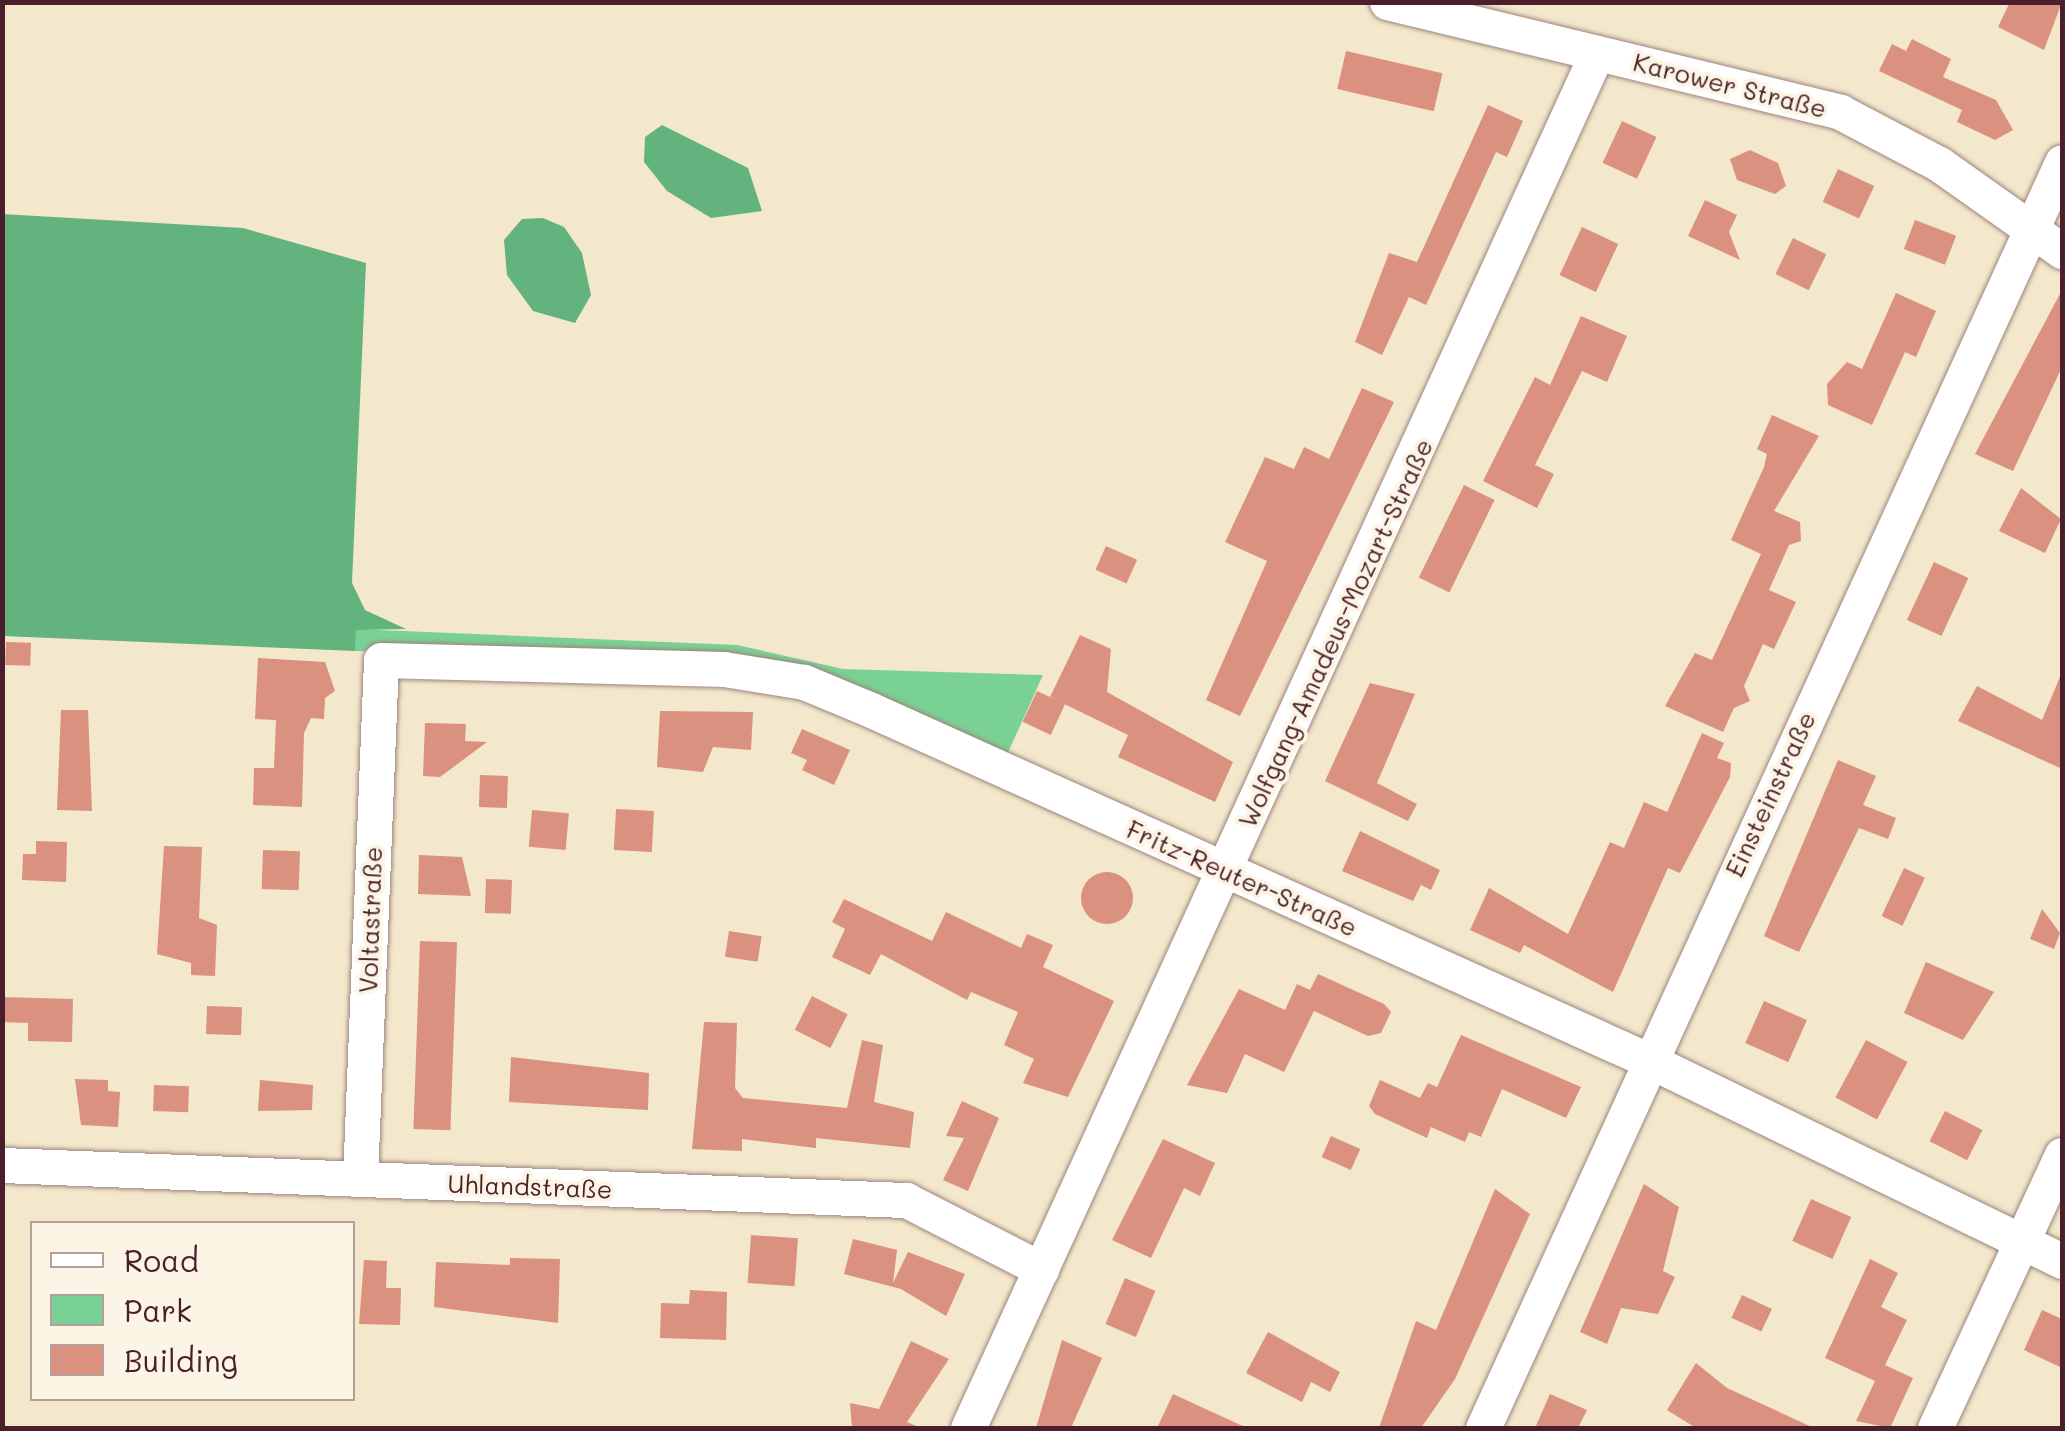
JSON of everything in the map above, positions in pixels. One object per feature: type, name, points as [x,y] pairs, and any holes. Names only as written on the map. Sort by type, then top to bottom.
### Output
[{"type":"street","name":"Karower Straße","points":[[1387,2],[1840,112],[1939,164],[2062,251]]},
{"type":"street","name":"Wolfgang-Amadeus-Mozart-Straße","points":[[968,1428],[1597,53]]},
{"type":"street","name":"Einsteinstraße","points":[[1483,1428],[2026,226],[2062,162]]},
{"type":"street","name":"Fritz-Reuter-Straße","points":[[380,660],[724,669],[804,682],[1648,1060],[2062,1261]]},
{"type":"street","name":"Voltastraße","points":[[360,1179],[380,660]]},
{"type":"street","points":[[1935,1428],[2062,1156]]},
{"type":"street","name":"Uhlandstraße","points":[[2,1166],[906,1200],[1041,1270]]},
{"type":"green space","points":[[662,125],[748,168],[762,211],[711,218],[667,191],[644,162],[645,137]]},
{"type":"green space","points":[[2,214],[243,228],[366,263],[352,583],[365,610],[406,629],[356,630],[355,651],[3,636]]},
{"type":"green space","points":[[543,218],[564,227],[582,253],[591,295],[575,323],[533,311],[507,275],[504,240],[522,219]]},
{"type":"green space","points":[[355,629],[737,645],[843,669],[1043,675],[1005,759],[758,661],[355,651]]},
{"type":"building","points":[[2010,2],[2062,2],[2044,50],[1998,27]]},
{"type":"building","points":[[1912,39],[1951,59],[1943,77],[1996,100],[2013,130],[1995,140],[1957,122],[1962,110],[1879,71],[1892,44],[1906,51]]},
{"type":"building","points":[[1346,51],[1442,73],[1434,111],[1337,89]]},
{"type":"building","points":[[1488,105],[1523,121],[1507,157],[1496,152],[1426,305],[1409,297],[1382,355],[1355,342],[1389,253],[1417,262]]},
{"type":"building","points":[[1622,121],[1656,137],[1637,179],[1603,163]]},
{"type":"building","points":[[1750,150],[1778,163],[1786,186],[1775,194],[1737,180],[1730,159]]},
{"type":"building","points":[[1838,169],[1874,186],[1859,219],[1823,202]]},
{"type":"building","points":[[1705,200],[1737,215],[1729,232],[1740,260],[1688,236]]},
{"type":"building","points":[[1915,220],[1956,236],[1945,265],[1904,249]]},
{"type":"building","points":[[1582,227],[1618,244],[1596,292],[1560,275]]},
{"type":"building","points":[[1793,238],[1826,254],[1809,290],[1775,274]]},
{"type":"building","points":[[2062,290],[2062,367],[2013,471],[1975,454]]},
{"type":"building","points":[[1896,293],[1936,311],[1916,357],[1905,352],[1872,425],[1828,405],[1827,384],[1847,362],[1862,369]]},
{"type":"building","points":[[1581,316],[1627,336],[1607,382],[1582,371],[1535,465],[1554,474],[1537,508],[1483,481],[1535,377],[1550,385]]},
{"type":"building","points":[[1362,388],[1394,402],[1240,716],[1206,700],[1267,561],[1225,542],[1265,457],[1294,469],[1304,447],[1329,459]]},
{"type":"building","points":[[1772,415],[1819,436],[1774,511],[1800,522],[1801,541],[1789,545],[1769,590],[1796,602],[1774,649],[1763,644],[1744,686],[1750,701],[1734,708],[1723,732],[1665,706],[1695,653],[1712,660],[1761,554],[1731,540],[1764,467],[1767,454],[1757,449]]},
{"type":"building","points":[[1464,485],[1495,500],[1449,592],[1419,578]]},
{"type":"building","points":[[2021,488],[2061,519],[2045,553],[1999,531]]},
{"type":"building","points":[[1106,546],[1137,560],[1126,584],[1095,570]]},
{"type":"building","points":[[1934,562],[1968,578],[1941,636],[1907,620]]},
{"type":"building","points":[[1080,635],[1111,649],[1107,692],[1233,762],[1215,802],[1118,757],[1128,735],[1050,697]]},
{"type":"building","points":[[6,642],[31,643],[30,666],[5,665]]},
{"type":"building","points":[[258,658],[325,662],[335,691],[325,698],[324,719],[311,718],[304,733],[302,807],[253,805],[254,768],[274,768],[276,720],[255,719]]},
{"type":"building","points":[[2062,672],[2062,769],[1958,721],[1977,686],[2042,720]]},
{"type":"building","points":[[1370,683],[1415,694],[1377,783],[1417,804],[1408,821],[1325,781]]},
{"type":"building","points":[[1037,691],[1065,704],[1051,735],[1023,722]]},
{"type":"building","points":[[61,710],[88,710],[92,811],[57,810]]},
{"type":"building","points":[[660,711],[753,712],[751,750],[713,747],[703,772],[657,767]]},
{"type":"building","points":[[425,723],[466,724],[465,741],[487,742],[440,777],[423,776]]},
{"type":"building","points":[[802,729],[850,750],[834,785],[802,770],[807,760],[791,753]]},
{"type":"building","points":[[1702,733],[1724,743],[1717,758],[1731,763],[1730,777],[1680,873],[1668,868],[1613,992],[1524,945],[1520,953],[1470,930],[1489,888],[1568,934],[1610,842],[1624,848],[1644,802],[1667,812]]},
{"type":"building","points":[[1838,760],[1876,776],[1863,805],[1896,818],[1888,839],[1859,828],[1799,952],[1764,936]]},
{"type":"building","points":[[480,775],[508,776],[507,808],[479,807]]},
{"type":"building","points":[[616,809],[654,811],[652,852],[614,850]]},
{"type":"building","points":[[532,810],[569,813],[566,850],[529,847]]},
{"type":"building","points":[[1360,831],[1440,870],[1431,890],[1421,885],[1413,901],[1342,871]]},
{"type":"building","points":[[36,841],[67,842],[66,882],[22,880],[23,854],[36,854]]},
{"type":"building","points":[[164,846],[202,847],[199,918],[217,925],[215,976],[191,975],[191,963],[157,954]]},
{"type":"building","points":[[263,850],[300,851],[299,890],[262,889]]},
{"type":"building","points":[[419,855],[462,857],[471,896],[418,894]]},
{"type":"building","points":[[1904,868],[1925,878],[1902,926],[1882,916]]},
{"type":"building","points":[[1107,872],[1125,880],[1133,898],[1125,916],[1107,924],[1089,916],[1081,898],[1089,880]]},
{"type":"building","points":[[486,879],[512,880],[511,914],[485,913]]},
{"type":"building","points":[[844,899],[932,941],[946,912],[1021,948],[1027,934],[1053,945],[1043,967],[1114,1001],[1068,1097],[1023,1083],[1034,1059],[1004,1045],[1018,1012],[971,992],[967,1000],[881,954],[870,975],[832,957],[845,929],[832,922]]},
{"type":"building","points":[[2042,909],[2060,933],[2054,949],[2030,939]]},
{"type":"building","points":[[729,931],[762,936],[758,962],[725,957]]},
{"type":"building","points":[[420,941],[457,942],[450,1130],[413,1129]]},
{"type":"building","points":[[1926,962],[1994,992],[1963,1040],[1904,1013]]},
{"type":"building","points":[[1318,974],[1384,1004],[1391,1012],[1381,1033],[1368,1036],[1314,1011],[1284,1072],[1245,1054],[1227,1093],[1187,1085],[1239,989],[1285,1010],[1297,984],[1310,990]]},
{"type":"building","points":[[812,996],[848,1014],[830,1048],[795,1030]]},
{"type":"building","points":[[2,997],[73,999],[72,1042],[28,1041],[28,1023],[2,1022]]},
{"type":"building","points":[[1764,1001],[1807,1020],[1788,1062],[1745,1043]]},
{"type":"building","points":[[207,1006],[242,1007],[241,1035],[206,1034]]},
{"type":"building","points":[[704,1022],[737,1023],[735,1088],[743,1098],[847,1108],[862,1040],[883,1045],[874,1102],[914,1112],[910,1148],[816,1138],[816,1148],[742,1139],[742,1151],[692,1149]]},
{"type":"building","points":[[1461,1035],[1581,1087],[1566,1118],[1502,1089],[1481,1137],[1469,1132],[1465,1142],[1431,1127],[1427,1138],[1375,1114],[1369,1106],[1380,1080],[1420,1098],[1428,1083],[1437,1087]]},
{"type":"building","points":[[1866,1040],[1907,1062],[1877,1119],[1835,1097]]},
{"type":"building","points":[[511,1057],[649,1073],[648,1110],[509,1102]]},
{"type":"building","points":[[75,1079],[108,1080],[108,1091],[120,1092],[118,1127],[81,1125]]},
{"type":"building","points":[[260,1080],[313,1085],[312,1110],[258,1111]]},
{"type":"building","points":[[154,1085],[189,1086],[188,1112],[153,1111]]},
{"type":"building","points":[[962,1101],[999,1118],[968,1191],[943,1180],[964,1138],[946,1136]]},
{"type":"building","points":[[1945,1111],[1982,1130],[1967,1160],[1930,1141]]},
{"type":"building","points":[[1331,1136],[1360,1149],[1351,1170],[1322,1157]]},
{"type":"building","points":[[1163,1139],[1215,1163],[1200,1196],[1184,1188],[1151,1258],[1112,1240]]},
{"type":"building","points":[[1644,1184],[1679,1207],[1663,1271],[1675,1277],[1658,1314],[1621,1308],[1607,1344],[1580,1332]]},
{"type":"building","points":[[1495,1189],[1530,1214],[1455,1379],[1421,1428],[1379,1428],[1416,1321],[1436,1330]]},
{"type":"building","points":[[1811,1199],[1851,1217],[1832,1259],[1792,1241]]},
{"type":"building","points":[[751,1235],[798,1238],[795,1286],[748,1283]]},
{"type":"building","points":[[853,1239],[897,1250],[893,1283],[908,1252],[965,1274],[946,1316],[901,1289],[844,1274]]},
{"type":"building","points":[[510,1258],[560,1259],[558,1323],[434,1307],[436,1262],[510,1265]]},
{"type":"building","points":[[1870,1259],[1898,1273],[1881,1307],[1907,1320],[1885,1365],[1913,1378],[1890,1428],[1856,1421],[1875,1381],[1825,1358]]},
{"type":"building","points":[[364,1260],[387,1261],[386,1288],[401,1288],[400,1325],[359,1324]]},
{"type":"building","points":[[1125,1278],[1155,1291],[1136,1337],[1105,1324]]},
{"type":"building","points":[[690,1290],[727,1292],[726,1340],[660,1338],[661,1303],[689,1304]]},
{"type":"building","points":[[1742,1295],[1772,1309],[1761,1332],[1731,1318]]},
{"type":"building","points":[[2042,1310],[2062,1319],[2062,1368],[2024,1350]]},
{"type":"building","points":[[1268,1332],[1340,1372],[1330,1392],[1311,1382],[1302,1402],[1246,1373]]},
{"type":"building","points":[[1062,1340],[1102,1358],[1071,1428],[1036,1428]]},
{"type":"building","points":[[911,1341],[949,1359],[907,1422],[921,1428],[852,1428],[850,1403],[879,1409]]},
{"type":"building","points":[[1696,1363],[1727,1388],[1814,1428],[1696,1428],[1667,1410]]},
{"type":"building","points":[[1173,1394],[1247,1428],[1157,1428]]},
{"type":"building","points":[[1550,1394],[1587,1410],[1578,1428],[1535,1428]]}]
